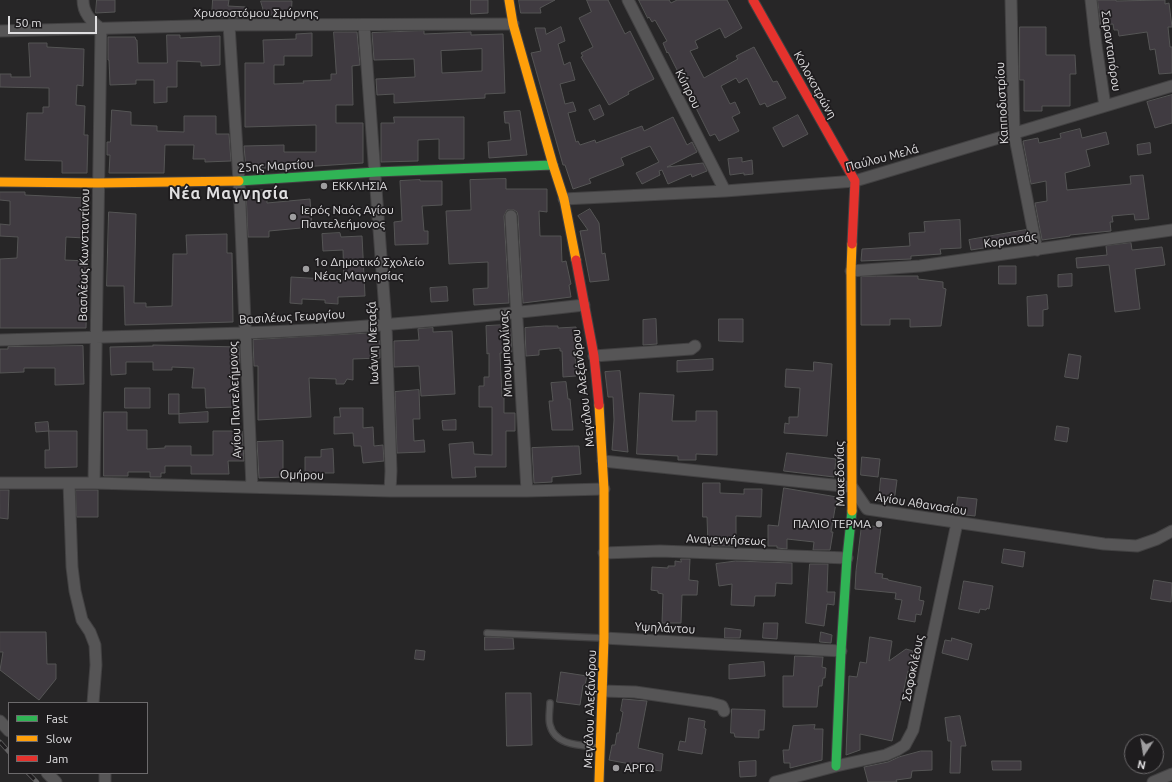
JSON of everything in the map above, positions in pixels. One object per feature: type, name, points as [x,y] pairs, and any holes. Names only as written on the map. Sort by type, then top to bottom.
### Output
[{"type":"street","points":[[83,0],[83,6],[86,14],[92,22],[101,28]]},
{"type":"street","name":"Μεγάλου Αλεξάνδρου","points":[[509,0],[513,24],[564,199],[594,356],[600,411],[604,488],[604,638],[599,782]]},
{"type":"street","name":"Κύπρου","points":[[628,0],[725,191]]},
{"type":"street","name":"Κολοκοτρώνη","points":[[753,0],[855,181]]},
{"type":"street","name":"Καπποδιστρίου","points":[[1011,0],[1014,132],[1037,250]]},
{"type":"street","name":"Σαρανταπόρου","points":[[1091,0],[1105,106]]},
{"type":"street","name":"Χρυσοστόμου Σμύρνης","points":[[0,31],[229,25],[513,24]]},
{"type":"street","name":"Αγίου Παντελεήμονος","points":[[229,25],[239,180],[252,487]]},
{"type":"street","name":"Ιωάννη Μεταξά","points":[[364,25],[376,172],[386,325],[391,471],[390,491]]},
{"type":"street","name":"Βασιλέως Κωνσταντίνου","points":[[94,483],[101,28]]},
{"type":"street","name":"Παύλου Μελά","points":[[564,199],[725,191],[855,181],[1014,132],[1172,86]]},
{"type":"street","name":"25ης Μαρτίου","points":[[0,182],[98,183],[239,180],[376,172],[553,165]]},
{"type":"street","name":"Μακεδονίας","points":[[836,766],[841,651],[852,512],[851,271],[855,181]]},
{"type":"street","name":"Μπουμπουλίνας","points":[[511,216],[527,491]]},
{"type":"street","name":"Κορυτσάς","points":[[851,271],[920,266],[1172,230]]},
{"type":"street","name":"Βασιλέως Γεωργίου","points":[[0,340],[245,333],[386,325],[517,313],[584,305]]},
{"type":"street","points":[[594,356],[691,349],[695,346]]},
{"type":"street","points":[[603,461],[852,487]]},
{"type":"street","name":"Ομήρου","points":[[0,483],[94,483],[390,491],[527,491],[604,488]]},
{"type":"street","points":[[69,483],[72,567],[75,591],[82,620],[90,632],[95,645],[96,665],[93,702]]},
{"type":"street","name":"Αγίου Αθανασίου","points":[[852,487],[867,509],[1063,539],[1137,546],[1157,540],[1172,531]]},
{"type":"street","points":[[852,512],[867,509]]},
{"type":"street","name":"Σοφοκλέους","points":[[775,782],[886,755],[905,745],[913,730],[958,523]]},
{"type":"street","name":"Αναγεννήσεως","points":[[604,552],[660,551],[848,558]]},
{"type":"street","name":"Υψηλάντου","points":[[604,638],[841,651]]},
{"type":"street","points":[[603,691],[635,692],[711,703],[722,706],[724,711]]},
{"type":"street","points":[[0,722],[8,730]]},
{"type":"street","points":[[49,774],[56,782]]},
{"type":"street","points":[[1153,782],[1172,774]]},
{"type":"lane","name":"Υψηλάντου","points":[[487,633],[604,638]]},
{"type":"lane","points":[[550,703],[550,725],[557,738],[574,744],[601,747]]},
{"type":"building","points":[[97,0],[115,0],[115,12],[96,13]]},
{"type":"building","points":[[213,0],[229,0],[228,6],[246,7],[245,18],[212,17]]},
{"type":"building","points":[[471,0],[488,0],[488,13],[471,14]]},
{"type":"building","points":[[519,0],[555,0],[540,8],[541,13],[521,13]]},
{"type":"building","points":[[587,0],[608,0],[625,34],[630,31],[654,79],[628,92],[629,94],[609,105],[581,57],[583,56],[581,53],[593,47],[579,18],[591,12]]},
{"type":"building","points":[[639,0],[669,0],[671,3],[677,0],[727,0],[742,28],[725,38],[720,28],[695,41],[698,48],[690,51],[704,78],[738,59],[736,56],[754,47],[773,82],[777,81],[786,98],[767,107],[765,103],[760,105],[747,78],[739,83],[736,78],[721,86],[730,104],[735,102],[740,113],[732,117],[739,131],[719,141],[715,134],[710,136],[668,52],[667,53],[663,43],[667,41],[655,20],[652,22],[649,17],[648,18]]},
{"type":"building","points":[[1098,0],[1165,0],[1165,4],[1169,3],[1172,27],[1168,27],[1170,47],[1172,47],[1172,73],[1159,74],[1155,49],[1150,50],[1147,32],[1119,36],[1118,30],[1114,30],[1113,24],[1101,25]]},
{"type":"building","points":[[261,1],[292,1],[291,18],[282,18],[282,15],[265,15]]},
{"type":"building","points":[[561,27],[565,41],[558,44],[564,65],[570,62],[575,80],[560,84],[565,104],[573,102],[576,111],[568,113],[576,142],[578,141],[580,145],[595,140],[596,143],[642,126],[644,131],[673,117],[687,145],[692,142],[697,152],[667,167],[703,163],[707,171],[692,177],[691,174],[668,184],[662,170],[659,171],[660,175],[642,184],[636,173],[659,162],[650,146],[621,158],[624,165],[589,179],[591,183],[573,189],[565,165],[563,165],[531,53],[541,51],[535,28],[545,28],[546,34]]},
{"type":"building","points":[[1020,27],[1046,27],[1046,55],[1075,55],[1076,74],[1070,74],[1070,106],[1042,106],[1042,111],[1024,111],[1024,80],[1020,80]]},
{"type":"building","points":[[424,31],[424,34],[471,32],[471,35],[503,34],[505,93],[485,94],[485,98],[394,103],[394,94],[377,95],[376,79],[415,77],[414,59],[374,60],[372,33]],"holes":[[[482,49],[482,71],[442,73],[441,51]]]},
{"type":"building","points":[[334,32],[357,32],[360,65],[352,66],[353,105],[336,105],[336,123],[363,123],[363,163],[246,169],[244,146],[284,145],[284,152],[316,152],[316,125],[245,127],[245,63],[264,63],[263,40],[296,39],[296,34],[312,33],[312,56],[284,56],[284,65],[274,65],[274,84],[331,80],[331,74],[336,74]]},
{"type":"building","points":[[167,35],[180,35],[180,38],[220,36],[220,65],[201,66],[201,62],[177,61],[177,87],[167,87],[167,102],[154,103],[154,80],[136,80],[136,84],[110,85],[108,37],[135,37],[137,40],[138,63],[167,63]]},
{"type":"building","points":[[29,43],[47,43],[47,47],[84,49],[83,86],[77,85],[76,105],[85,106],[84,135],[88,135],[87,173],[62,173],[62,161],[25,160],[27,113],[43,113],[43,107],[49,107],[49,88],[0,87],[0,74],[11,74],[11,77],[30,77]]},
{"type":"building","points":[[1172,95],[1172,123],[1155,128],[1147,102]]},
{"type":"building","points":[[600,105],[604,115],[594,120],[589,110]]},
{"type":"building","points":[[112,110],[131,112],[131,125],[157,126],[157,131],[184,132],[184,116],[216,116],[216,134],[229,134],[231,161],[205,162],[205,159],[193,159],[194,145],[165,145],[164,173],[109,173],[110,155],[107,155],[107,142],[110,142]]},
{"type":"building","points":[[520,111],[527,155],[489,158],[488,142],[511,140],[509,123],[505,123],[504,112]]},
{"type":"building","points":[[798,115],[808,134],[783,147],[773,128]]},
{"type":"building","points":[[394,117],[464,117],[464,159],[439,159],[439,139],[418,140],[418,161],[381,162],[381,123],[394,123]]},
{"type":"building","points":[[1080,129],[1082,138],[1106,132],[1109,144],[1086,150],[1090,166],[1065,173],[1067,190],[1131,184],[1130,176],[1143,175],[1149,219],[1135,220],[1134,214],[1112,216],[1113,222],[1110,222],[1111,231],[1070,235],[1042,240],[1035,203],[1047,201],[1046,181],[1031,184],[1023,141],[1038,138],[1039,143],[1061,138],[1060,134]]},
{"type":"building","points":[[1150,143],[1151,153],[1138,155],[1137,145]]},
{"type":"building","points":[[742,158],[742,162],[752,160],[753,174],[744,175],[744,173],[730,175],[728,159]]},
{"type":"building","points":[[506,179],[506,189],[547,189],[547,212],[539,211],[540,236],[561,236],[562,262],[566,261],[571,284],[569,285],[571,297],[523,303],[518,216],[517,212],[514,210],[507,210],[504,216],[509,303],[474,305],[473,289],[488,288],[488,262],[449,264],[446,211],[471,210],[470,180]]},
{"type":"building","points":[[400,181],[442,181],[442,205],[422,206],[424,231],[428,231],[428,244],[395,245],[394,222],[402,221]]},
{"type":"building","points":[[267,190],[267,203],[310,199],[312,227],[269,231],[269,237],[248,237],[246,191]]},
{"type":"building","points":[[0,192],[25,192],[25,195],[87,198],[85,208],[85,238],[66,237],[65,260],[88,261],[86,328],[0,328],[0,259],[17,258],[18,237],[0,236],[0,224],[10,225],[10,201],[0,200]]},
{"type":"building","points":[[590,209],[599,223],[602,254],[605,253],[609,280],[590,282],[580,231],[588,230],[578,216]]},
{"type":"building","points":[[109,212],[136,214],[134,303],[146,303],[146,307],[172,306],[173,254],[187,254],[186,235],[227,234],[227,253],[232,253],[233,322],[125,325],[124,286],[107,286]]},
{"type":"building","points":[[960,220],[961,248],[940,249],[941,254],[911,256],[911,259],[861,261],[862,249],[910,246],[909,233],[925,232],[924,222]]},
{"type":"building","points":[[1026,230],[1028,241],[971,250],[969,240]]},
{"type":"building","points":[[340,233],[341,237],[362,236],[365,296],[338,297],[338,304],[325,303],[325,300],[302,299],[302,304],[290,303],[291,277],[344,280],[343,250],[323,251],[322,234]]},
{"type":"building","points":[[1131,243],[1132,250],[1162,247],[1165,265],[1135,269],[1140,309],[1115,312],[1109,265],[1077,268],[1076,258],[1107,255],[1106,246]]},
{"type":"building","points":[[999,266],[1016,266],[1016,284],[999,284]]},
{"type":"building","points":[[1072,274],[1072,286],[1058,287],[1058,275]]},
{"type":"building","points":[[918,276],[918,279],[943,282],[943,288],[946,289],[941,326],[910,327],[910,319],[890,319],[890,325],[861,325],[861,277]]},
{"type":"building","points":[[447,287],[448,301],[431,302],[430,288]]},
{"type":"building","points":[[1047,295],[1048,309],[1043,310],[1043,326],[1028,326],[1027,297]]},
{"type":"building","points":[[656,319],[657,344],[643,345],[643,320]]},
{"type":"building","points":[[719,319],[743,319],[743,342],[719,341]]},
{"type":"building","points":[[507,325],[507,329],[511,329],[512,352],[500,353],[502,397],[504,397],[504,413],[515,413],[515,431],[506,431],[506,467],[475,467],[476,477],[452,478],[449,444],[473,442],[474,454],[492,455],[492,407],[479,407],[479,386],[484,386],[484,377],[489,377],[489,353],[487,354],[486,326]]},
{"type":"building","points":[[558,326],[558,328],[576,327],[578,350],[575,350],[576,376],[563,377],[562,351],[560,351],[560,348],[539,350],[539,355],[526,356],[525,328]]},
{"type":"building","points":[[433,328],[433,332],[452,331],[455,394],[421,396],[419,366],[394,367],[394,341],[419,340],[418,329]]},
{"type":"building","points":[[375,333],[376,341],[380,341],[380,358],[353,359],[353,380],[347,379],[344,384],[336,384],[336,379],[309,378],[311,417],[258,420],[258,366],[254,366],[253,340]]},
{"type":"building","points":[[153,345],[239,347],[240,363],[234,362],[235,407],[206,408],[205,388],[192,388],[194,368],[172,367],[172,370],[153,370],[153,362],[126,362],[126,374],[111,375],[110,347]]},
{"type":"building","points":[[83,346],[84,384],[55,385],[55,368],[24,368],[24,372],[0,373],[0,349],[8,349],[8,347]]},
{"type":"building","points":[[1069,354],[1081,356],[1078,379],[1065,377]]},
{"type":"building","points":[[713,359],[713,370],[677,372],[677,361]]},
{"type":"building","points":[[814,362],[832,364],[827,436],[784,433],[785,423],[789,424],[789,417],[798,417],[800,388],[785,387],[786,369],[813,371]]},
{"type":"building","points":[[620,371],[628,452],[612,450],[614,420],[613,397],[608,397],[605,372]]},
{"type":"building","points":[[566,382],[568,399],[570,399],[573,430],[552,430],[549,401],[553,401],[551,383]]},
{"type":"building","points":[[125,388],[150,388],[150,408],[125,408]]},
{"type":"building","points":[[419,390],[420,419],[413,419],[414,441],[424,440],[425,452],[397,453],[395,392]]},
{"type":"building","points":[[640,393],[674,395],[672,421],[696,421],[696,411],[717,411],[717,455],[696,454],[696,460],[678,460],[678,456],[637,454]]},
{"type":"building","points":[[169,394],[179,394],[179,414],[169,414]]},
{"type":"building","points":[[340,408],[363,408],[363,428],[373,427],[374,446],[383,445],[384,461],[363,463],[361,446],[354,446],[353,433],[334,434],[334,417],[340,417]]},
{"type":"building","points":[[104,412],[127,412],[127,430],[147,430],[147,449],[165,448],[165,446],[191,446],[191,455],[213,455],[213,431],[242,431],[244,461],[228,461],[229,474],[191,474],[191,466],[165,466],[165,473],[161,473],[161,477],[150,477],[150,472],[128,472],[128,476],[104,476]]},
{"type":"building","points":[[208,412],[208,422],[179,423],[179,414]]},
{"type":"building","points":[[456,420],[456,430],[443,430],[442,421]]},
{"type":"building","points":[[48,422],[49,431],[36,432],[35,423]]},
{"type":"building","points":[[1057,426],[1069,428],[1067,442],[1055,440]]},
{"type":"building","points":[[49,431],[77,431],[77,467],[45,468],[45,450],[49,450]]},
{"type":"building","points":[[283,441],[283,477],[259,478],[257,442]]},
{"type":"building","points":[[579,446],[581,474],[552,477],[552,482],[534,483],[532,448]]},
{"type":"building","points":[[333,449],[334,473],[305,473],[305,457],[321,457],[321,450]]},
{"type":"building","points":[[787,453],[836,459],[834,477],[784,471]]},
{"type":"building","points":[[862,457],[880,459],[878,477],[861,475]]},
{"type":"building","points":[[881,478],[897,480],[894,502],[879,501]]},
{"type":"building","points":[[703,483],[720,483],[720,493],[744,494],[744,489],[762,489],[761,517],[736,516],[736,546],[708,546],[707,517],[703,517]]},
{"type":"building","points":[[784,488],[837,497],[831,532],[833,532],[830,550],[813,550],[814,542],[787,539],[787,549],[777,548],[777,546],[768,546],[768,525],[778,526]]},
{"type":"building","points":[[0,490],[9,490],[8,519],[0,518]]},
{"type":"building","points":[[76,490],[98,490],[98,517],[77,517]]},
{"type":"building","points":[[958,497],[977,499],[975,516],[956,514]]},
{"type":"building","points":[[862,525],[881,527],[875,573],[883,574],[882,578],[888,580],[921,587],[919,600],[924,601],[921,615],[916,614],[915,622],[898,619],[902,600],[895,599],[896,593],[855,589]]},
{"type":"building","points":[[1004,549],[1025,552],[1023,567],[1002,563]]},
{"type":"building","points":[[681,559],[690,559],[689,580],[698,581],[697,595],[682,595],[681,623],[662,623],[663,594],[658,593],[658,591],[651,590],[652,567],[668,568],[668,566],[675,566],[675,561],[681,562]]},
{"type":"building","points":[[736,561],[792,563],[792,584],[776,583],[775,596],[755,596],[754,606],[731,605],[732,584],[719,586],[716,564]]},
{"type":"building","points":[[810,564],[828,564],[827,592],[835,592],[834,605],[827,604],[824,626],[806,623]]},
{"type":"building","points":[[1154,580],[1172,583],[1171,602],[1151,599]]},
{"type":"building","points":[[964,581],[993,586],[989,609],[980,609],[979,613],[959,609]]},
{"type":"building","points":[[764,623],[778,623],[777,639],[763,638]]},
{"type":"building","points":[[725,628],[741,630],[740,638],[725,638]]},
{"type":"building","points":[[0,632],[46,632],[47,664],[56,664],[56,679],[39,700],[0,670],[3,652],[0,652]]},
{"type":"building","points":[[821,632],[832,635],[831,643],[820,642]]},
{"type":"building","points":[[485,637],[513,638],[514,649],[485,650]]},
{"type":"building","points":[[870,637],[892,641],[889,661],[906,649],[913,651],[913,654],[917,660],[914,672],[908,671],[892,741],[860,734],[860,750],[846,755],[849,676],[857,677],[860,662],[866,663]]},
{"type":"building","points":[[952,638],[972,644],[968,660],[942,653],[945,640],[951,641]]},
{"type":"building","points":[[416,650],[425,651],[424,660],[415,659]]},
{"type":"building","points":[[795,656],[823,657],[822,667],[826,668],[825,678],[823,678],[822,686],[819,686],[817,707],[783,707],[783,676],[793,676]]},
{"type":"building","points":[[764,662],[765,676],[729,679],[729,665]]},
{"type":"building","points":[[561,672],[587,676],[585,685],[583,685],[580,705],[557,702]]},
{"type":"building","points":[[506,693],[531,693],[532,745],[507,746]]},
{"type":"building","points":[[623,699],[647,701],[638,748],[663,754],[661,771],[609,760],[612,745],[615,745],[617,733],[619,733],[623,712],[621,711]]},
{"type":"building","points":[[732,709],[765,710],[764,730],[759,730],[759,738],[735,737],[734,733],[731,733]]},
{"type":"building","points":[[960,716],[966,746],[961,746],[960,773],[950,773],[951,741],[948,741],[945,718]]},
{"type":"building","points":[[689,718],[705,721],[704,728],[706,729],[702,754],[678,750],[680,741],[685,742]]},
{"type":"building","points":[[815,725],[814,729],[823,729],[822,760],[790,768],[790,763],[784,763],[783,750],[789,750],[793,726]]},
{"type":"building","points":[[921,751],[932,751],[932,770],[912,771],[911,778],[896,780],[897,782],[868,782],[864,767],[888,762],[899,757]]},
{"type":"building","points":[[756,761],[756,776],[740,777],[739,762]]},
{"type":"building","points":[[992,761],[1021,761],[1021,770],[993,770]]},
{"type":"railway","points":[[0,742],[8,751]]},
{"type":"railway","points":[[29,774],[37,782]]},
{"type":"traffic: fast","points":[[239,181],[376,172],[553,165]]},
{"type":"traffic: fast","points":[[836,766],[841,651],[847,558],[852,511]]},
{"type":"traffic: slow","points":[[509,0],[513,24],[564,199],[576,260]]},
{"type":"traffic: slow","points":[[0,182],[98,183],[239,181]]},
{"type":"traffic: slow","points":[[852,244],[852,511]]},
{"type":"traffic: slow","points":[[599,405],[604,489],[604,638],[599,782]]},
{"type":"traffic: jam","points":[[753,0],[855,181],[852,244]]},
{"type":"traffic: jam","points":[[576,260],[594,356],[599,405]]},
{"type":"place","name":"ΕΚΚΛΗΣΙΑ","points":[[324,186]]},
{"type":"place","name":"Ιερός Ναός Αγίου Παντελεήμονος","points":[[293,217]]},
{"type":"place","name":"1ο Δημοτικό Σχολείο Νέας Μαγνησίας","points":[[306,269]]},
{"type":"place","name":"ΠΑΛΙΟ ΤΕΡΜΑ","points":[[879,524]]},
{"type":"place","name":"ΑΡΓΩ","points":[[616,768]]},
{"type":"district","name":"Νέα Μαγνησία","points":[[229,194]]}]
